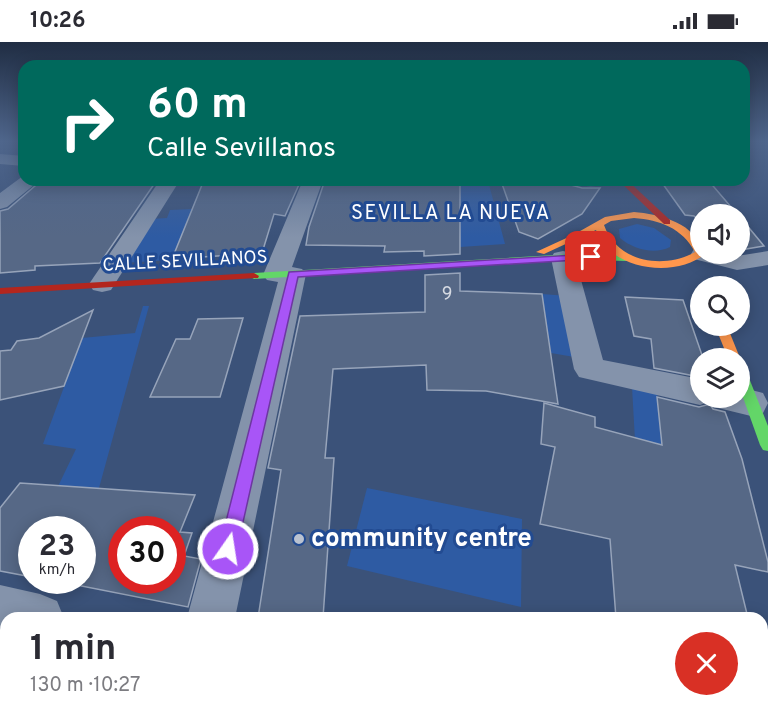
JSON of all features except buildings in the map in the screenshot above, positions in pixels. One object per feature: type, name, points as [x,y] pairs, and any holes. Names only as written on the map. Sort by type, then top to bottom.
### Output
[{"type":"main road","points":[[618,186],[607,205],[598,231],[606,246],[644,262],[690,261]]},
{"type":"main road","points":[[628,186],[667,222],[690,235]]},
{"type":"main road","name":"CALLE SEVILLANOS","points":[[517,261],[562,243],[607,205]]},
{"type":"main road","points":[[607,205],[635,215],[667,222]]},
{"type":"main road","name":"CALLE SEVILLANOS","points":[[0,291],[563,258],[630,258]]},
{"type":"main road","points":[[748,408],[768,445]]},
{"type":"street","points":[[0,203],[22,186]]},
{"type":"street","points":[[102,284],[166,186]]},
{"type":"street","points":[[212,612],[284,275],[311,186]]},
{"type":"street","points":[[586,186],[607,205]]},
{"type":"street","points":[[563,258],[590,369],[690,390]]},
{"type":"street","points":[[750,261],[768,258]]},
{"type":"shaded area","points":[[451,186],[489,186],[505,244],[460,247],[460,228]]},
{"type":"shaded area","points":[[193,209],[171,260],[122,263],[150,219],[167,218],[170,210]]},
{"type":"shaded area","points":[[637,224],[654,228],[671,240],[670,247],[657,251],[644,250],[620,238],[619,229]]},
{"type":"shaded area","points":[[542,294],[568,296],[580,358],[551,353]]},
{"type":"shaded area","points":[[143,306],[149,306],[99,488],[83,516],[44,516],[76,449],[43,444],[82,338],[135,333]]},
{"type":"shaded area","points":[[632,387],[657,392],[664,464],[636,458]]},
{"type":"shaded area","points":[[367,488],[522,519],[521,607],[347,566]]},
{"type":"traffic: fast","points":[[254,276],[571,257],[630,258]]},
{"type":"traffic: fast","points":[[750,399],[768,445]]},
{"type":"traffic: slow","points":[[541,252],[577,237],[608,219],[634,215],[648,216],[674,225],[685,232],[700,253],[674,264],[641,262],[613,249],[604,239],[599,225]]},
{"type":"traffic: slow","points":[[725,336],[730,348]]},
{"type":"traffic: jam","points":[[628,186],[667,222]]},
{"type":"traffic: jam","points":[[0,291],[254,276]]},
{"type":"place","name":"community centre","points":[[299,539]]},
{"type":"district","name":"SEVILLA LA NUEVA","points":[[451,214]]},
{"type":"route","points":[[228,549],[293,274],[591,257]]}]
